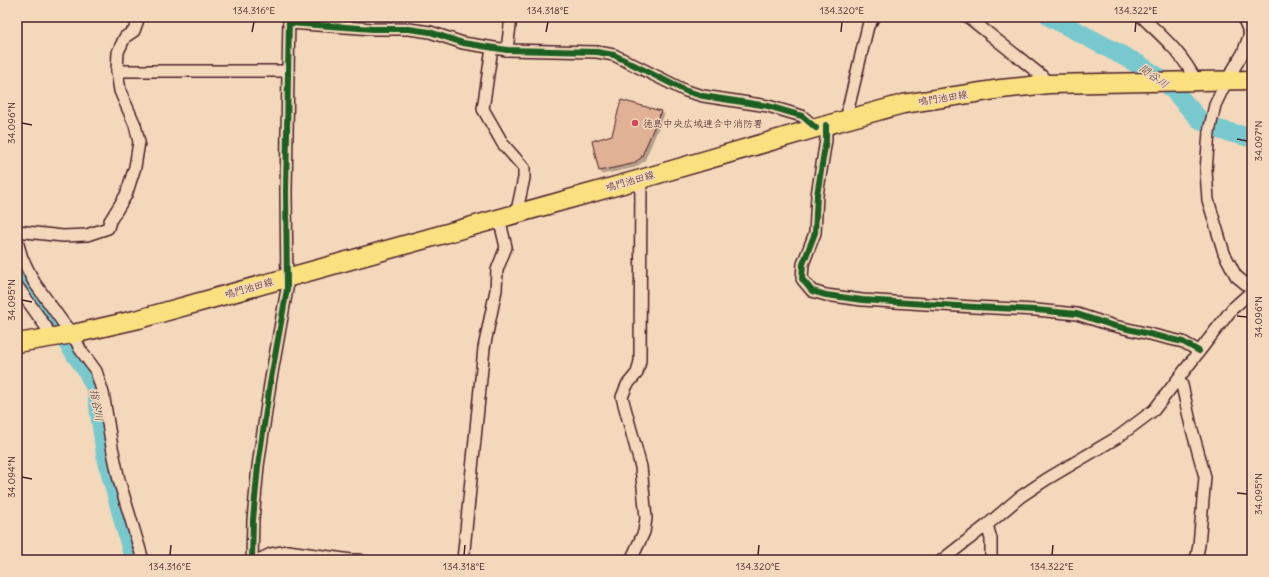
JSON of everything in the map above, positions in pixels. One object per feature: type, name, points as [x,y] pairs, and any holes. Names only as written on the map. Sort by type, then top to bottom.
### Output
[{"type":"main road","name":"鳴門池田線","points":[[17,343],[62,336],[139,318],[641,179],[821,126],[903,104],[1001,88],[1049,84],[1089,82],[1252,80]]},
{"type":"street","points":[[17,231],[63,236],[87,235],[108,228],[110,221],[126,195],[135,167],[139,142],[135,124],[120,91],[117,71],[118,52],[125,37],[134,30],[139,17]]},
{"type":"street","points":[[507,50],[511,17]]},
{"type":"street","points":[[849,119],[848,110],[866,33],[868,26],[874,17]]},
{"type":"street","points":[[968,17],[1042,76],[1049,84]]},
{"type":"street","points":[[1142,17],[1174,48],[1190,68],[1196,81]]},
{"type":"street","points":[[942,560],[1020,497],[1118,437],[1136,425],[1154,410],[1232,309],[1252,290],[1236,276],[1224,253],[1208,200],[1206,171],[1210,126],[1215,105],[1227,80],[1243,53],[1250,34],[1243,17]]},
{"type":"street","points":[[252,560],[258,466],[288,277],[286,191],[289,20],[373,29],[410,29],[430,32],[463,43],[507,50],[597,52],[614,55],[686,91],[703,96],[768,106],[802,116],[821,126],[826,140],[817,195],[814,233],[803,264],[802,279],[812,291],[826,295],[862,300],[1036,310],[1076,314],[1111,325],[1182,342],[1199,352]]},
{"type":"street","points":[[492,48],[482,109],[503,144],[524,168],[524,178],[518,212]]},
{"type":"street","points":[[117,71],[288,71]]},
{"type":"street","points":[[631,560],[644,532],[646,518],[641,467],[622,397],[627,385],[637,373],[640,361],[641,179]]},
{"type":"street","points":[[463,560],[484,348],[496,290],[497,270],[506,247],[499,218]]},
{"type":"street","points":[[17,242],[22,258],[34,282],[64,324],[62,336]]},
{"type":"street","points":[[17,286],[46,327],[80,349],[96,371],[103,394],[119,480],[143,560]]},
{"type":"street","points":[[1178,379],[1182,385],[1191,426],[1205,477],[1199,545],[1196,560]]},
{"type":"street","points":[[987,525],[991,539],[991,560]]},
{"type":"street","points":[[258,560],[271,554],[288,551],[360,560]]},
{"type":"building","name":"徳島中央広域連合中消防署","points":[[621,100],[661,111],[641,158],[632,164],[599,171],[592,141],[612,135]]},
{"type":"waterway","name":"間谷川","points":[[1050,17],[1140,65],[1166,82],[1200,120],[1216,129],[1252,138]]},
{"type":"waterway","name":"指谷川","points":[[17,268],[87,371],[96,389],[106,457],[134,560]]},
{"type":"cycle path","points":[[252,560],[253,520],[258,466],[270,384],[287,289],[286,191],[289,17]]},
{"type":"cycle path","points":[[289,23],[373,29],[409,29],[430,32],[463,43],[507,50],[597,52],[614,55],[686,91],[703,96],[768,106],[802,116],[816,128]]},
{"type":"cycle path","points":[[826,125],[826,140],[817,195],[815,233],[803,264],[802,279],[812,291],[826,295],[862,300],[1036,310],[1077,314],[1111,325],[1183,342],[1199,351]]},
{"type":"place","name":"徳島中央広域連合中消防署","points":[[635,123]]}]
